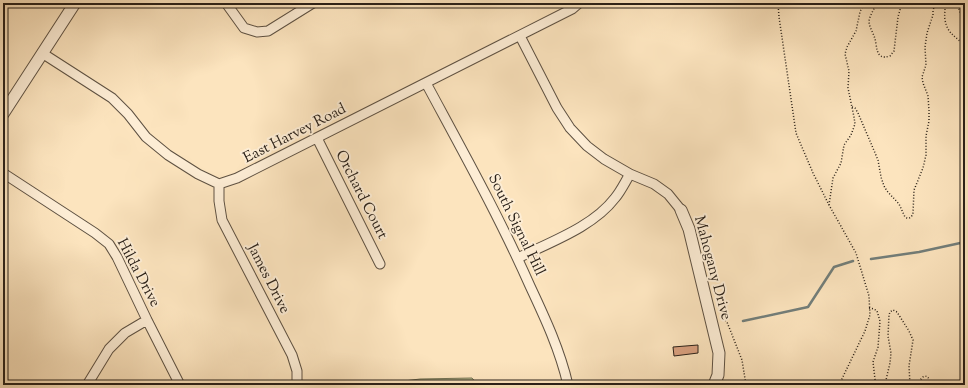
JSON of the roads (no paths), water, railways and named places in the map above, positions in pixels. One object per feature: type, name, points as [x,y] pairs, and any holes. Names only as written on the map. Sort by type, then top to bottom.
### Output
[{"type":"street","points":[[3,114],[75,3]]},
{"type":"street","points":[[226,3],[244,28],[257,32],[268,31],[313,3]]},
{"type":"street","name":"East Harvey Road","points":[[220,184],[237,178],[520,36],[572,9],[579,3]]},
{"type":"street","name":"Mahogany Drive","points":[[520,36],[557,108],[570,128],[587,146],[604,159],[630,174],[654,184],[668,194],[681,210],[688,229],[720,353],[718,375],[714,385]]},
{"type":"street","points":[[42,53],[112,98],[128,114],[146,137],[168,155],[198,174],[220,184]]},
{"type":"street","name":"South Signal Hill","points":[[426,83],[518,258],[553,335],[568,385]]},
{"type":"street","name":"Orchard Court","points":[[317,138],[380,264]]},
{"type":"street","name":"Hilda Drive","points":[[3,173],[95,233],[109,244],[117,257],[180,385]]},
{"type":"street","points":[[518,258],[583,226],[599,214],[616,198],[630,174]]},
{"type":"street","name":"James Drive","points":[[220,184],[219,201],[222,220],[292,355],[297,371],[297,385]]},
{"type":"street","points":[[87,385],[109,349],[125,333],[147,320]]},
{"type":"waterway","points":[[871,259],[919,252],[965,242]]},
{"type":"waterway","points":[[743,321],[808,307],[834,267],[853,261]]}]
